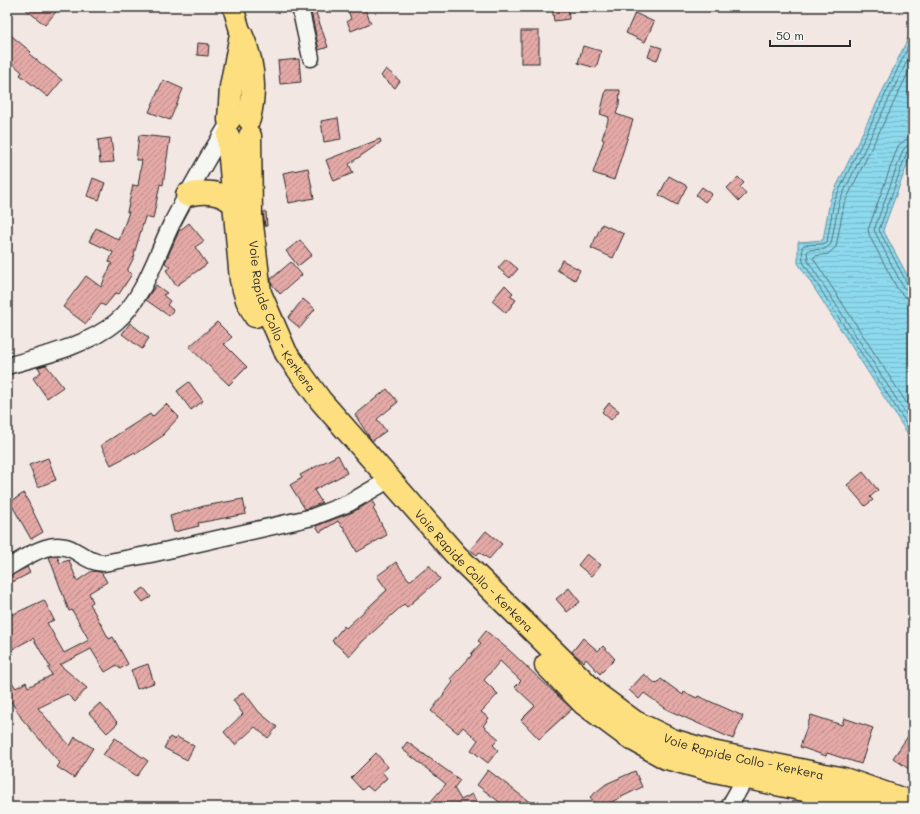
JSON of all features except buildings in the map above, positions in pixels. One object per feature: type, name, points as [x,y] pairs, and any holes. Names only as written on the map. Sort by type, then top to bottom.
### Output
[{"type":"highway","name":"Voie Rapide Collo - Kerkera","points":[[241,34],[231,87],[236,128],[251,216],[260,294],[286,354],[321,401],[456,555],[597,694],[636,722],[672,740],[712,752],[844,779],[913,803]]},
{"type":"highway","name":"Voie Rapide Collo - Kerkera","points":[[236,128],[233,203],[241,280],[247,300],[276,359],[308,403],[450,564],[584,704],[627,736],[666,758],[838,797],[872,807]]},
{"type":"highway","points":[[187,195],[204,192],[211,193],[229,199],[233,203]]},
{"type":"main road","points":[[233,7],[241,34]]},
{"type":"street","points":[[300,7],[311,58]]},
{"type":"street","points":[[7,366],[59,351],[105,330],[117,322],[134,302],[187,195],[236,128]]},
{"type":"street","points":[[7,568],[41,549],[55,545],[70,548],[94,562],[104,563],[245,534],[313,517],[348,503],[380,485]]},
{"type":"street","points":[[729,807],[746,777]]},
{"type":"water","points":[[913,28],[913,149],[883,230],[913,286],[913,442],[798,263],[798,242],[823,240],[830,200]]}]
